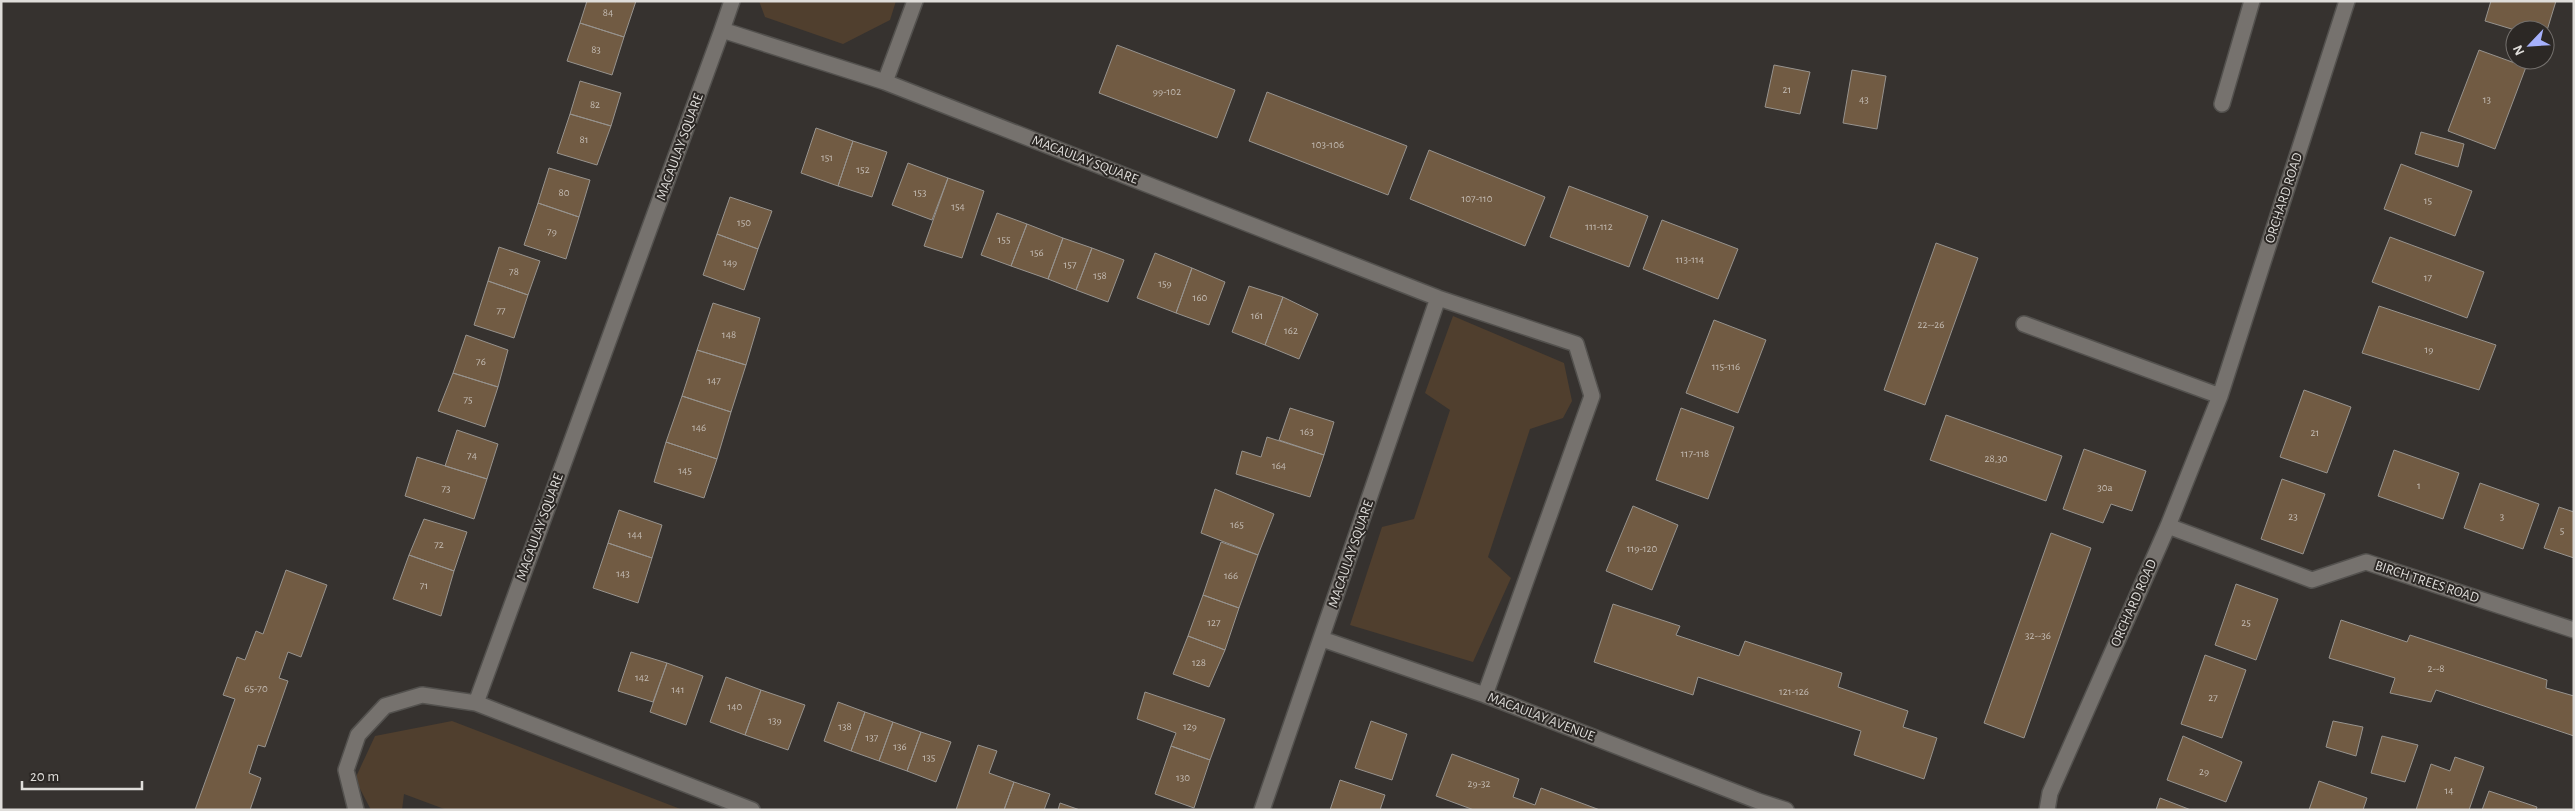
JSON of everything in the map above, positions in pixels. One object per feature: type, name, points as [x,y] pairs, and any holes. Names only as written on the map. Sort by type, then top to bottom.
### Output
[{"type":"street","points":[[722,30],[732,1]]},
{"type":"street","points":[[885,82],[915,1]]},
{"type":"street","points":[[2222,104],[2252,1]]},
{"type":"street","name":"ORCHARD ROAD","points":[[2047,810],[2050,793],[2168,526],[2220,396],[2347,1]]},
{"type":"street","name":"MACAULAY SQUARE","points":[[476,703],[722,30],[885,82],[1438,298],[1576,344],[1592,396],[1485,695]]},
{"type":"street","name":"MACAULAY SQUARE","points":[[1262,810],[1438,298]]},
{"type":"street","points":[[2024,324],[2220,396]]},
{"type":"street","name":"BIRCH TREES ROAD","points":[[2168,526],[2312,580],[2366,562],[2574,630]]},
{"type":"street","name":"MACAULAY AVENUE","points":[[1322,639],[1485,695],[1757,805],[1786,810]]},
{"type":"street","points":[[356,810],[346,770],[358,735],[385,706],[422,695],[476,703],[752,810]]},
{"type":"shaded area","points":[[759,1],[896,1],[890,20],[843,44],[765,17]]},
{"type":"shaded area","points":[[1453,316],[1564,363],[1572,401],[1563,418],[1530,429],[1488,557],[1511,578],[1473,662],[1350,625],[1382,527],[1414,519],[1450,410],[1425,393]]},
{"type":"shaded area","points":[[452,721],[683,810],[447,810],[404,794],[402,810],[371,810],[355,779],[375,736]]},
{"type":"building","points":[[587,1],[636,1],[624,37],[580,23]]},
{"type":"building","points":[[2491,1],[2556,1],[2550,20],[2505,20],[2505,27],[2485,21]]},
{"type":"building","points":[[580,23],[624,37],[612,75],[567,61]]},
{"type":"building","points":[[1117,45],[1235,90],[1217,138],[1099,93]]},
{"type":"building","points":[[2479,50],[2505,59],[2505,70],[2525,70],[2495,149],[2448,131]]},
{"type":"building","points":[[1774,65],[1810,72],[1800,114],[1765,107]]},
{"type":"building","points":[[1852,70],[1886,76],[1877,129],[1843,123]]},
{"type":"building","points":[[580,81],[621,93],[611,126],[570,114]]},
{"type":"building","points":[[1267,92],[1407,146],[1388,195],[1249,141]]},
{"type":"building","points":[[570,114],[611,126],[597,165],[557,153]]},
{"type":"building","points":[[816,128],[853,141],[838,186],[801,173]]},
{"type":"building","points":[[2421,132],[2464,144],[2458,167],[2415,154]]},
{"type":"building","points":[[853,141],[887,152],[872,197],[838,186]]},
{"type":"building","points":[[1429,150],[1545,197],[1525,246],[1410,199]]},
{"type":"building","points":[[908,163],[948,178],[932,220],[892,205]]},
{"type":"building","points":[[2401,164],[2472,191],[2455,236],[2384,209]]},
{"type":"building","points":[[549,168],[590,180],[579,217],[538,203]]},
{"type":"building","points":[[948,178],[984,191],[962,258],[924,246]]},
{"type":"building","points":[[1569,186],[1648,216],[1629,267],[1550,237]]},
{"type":"building","points":[[730,197],[772,211],[758,249],[717,234]]},
{"type":"building","points":[[538,203],[579,217],[566,259],[524,245]]},
{"type":"building","points":[[997,213],[1027,224],[1011,266],[981,255]]},
{"type":"building","points":[[1662,220],[1738,249],[1718,299],[1643,269]]},
{"type":"building","points":[[1027,224],[1063,238],[1048,279],[1011,266]]},
{"type":"building","points":[[717,234],[758,249],[744,290],[703,275]]},
{"type":"building","points":[[2390,237],[2484,272],[2467,318],[2372,282]]},
{"type":"building","points":[[1063,238],[1092,248],[1076,290],[1048,279]]},
{"type":"building","points":[[1936,243],[1978,258],[1925,405],[1884,390]]},
{"type":"building","points":[[499,247],[540,261],[528,295],[488,281]]},
{"type":"building","points":[[1092,248],[1124,260],[1108,302],[1076,290]]},
{"type":"building","points":[[1155,253],[1192,268],[1176,313],[1137,298]]},
{"type":"building","points":[[1192,268],[1225,282],[1209,325],[1176,313]]},
{"type":"building","points":[[488,281],[528,295],[514,338],[474,325]]},
{"type":"building","points":[[1249,286],[1283,297],[1265,345],[1232,332]]},
{"type":"building","points":[[1283,297],[1318,314],[1299,359],[1265,345]]},
{"type":"building","points":[[713,303],[760,318],[746,365],[697,350]]},
{"type":"building","points":[[2379,306],[2496,345],[2479,390],[2362,353]]},
{"type":"building","points":[[1714,320],[1766,340],[1738,413],[1686,393]]},
{"type":"building","points":[[466,335],[508,350],[498,387],[453,373]]},
{"type":"building","points":[[697,350],[746,365],[731,412],[682,396]]},
{"type":"building","points":[[453,373],[498,387],[485,427],[438,411]]},
{"type":"building","points":[[2304,390],[2351,407],[2327,473],[2280,457]]},
{"type":"building","points":[[682,396],[731,412],[717,459],[666,442]]},
{"type":"building","points":[[1290,408],[1334,422],[1324,455],[1279,440]]},
{"type":"building","points":[[1681,408],[1734,427],[1708,499],[1656,480]]},
{"type":"building","points":[[1946,415],[2062,456],[2046,501],[1930,460]]},
{"type":"building","points":[[457,430],[498,444],[487,479],[445,466]]},
{"type":"building","points":[[1267,437],[1324,455],[1310,497],[1236,474],[1242,451],[1261,457]]},
{"type":"building","points":[[666,442],[717,459],[704,498],[654,482]]},
{"type":"building","points":[[2084,449],[2146,471],[2132,511],[2111,504],[2103,523],[2063,509]]},
{"type":"building","points":[[2394,450],[2459,473],[2443,519],[2378,496]]},
{"type":"building","points":[[417,457],[487,479],[474,519],[405,496]]},
{"type":"building","points":[[2282,479],[2325,494],[2303,554],[2261,539]]},
{"type":"building","points":[[2480,483],[2539,504],[2523,549],[2464,528]]},
{"type":"building","points":[[1215,489],[1274,514],[1258,555],[1201,533]]},
{"type":"building","points":[[1633,506],[1678,525],[1652,590],[1606,571]]},
{"type":"building","points":[[2559,507],[2574,512],[2574,558],[2544,548]]},
{"type":"building","points":[[619,510],[662,525],[652,558],[608,543]]},
{"type":"building","points":[[424,519],[467,532],[454,571],[409,555]]},
{"type":"building","points":[[2051,533],[2091,548],[2024,738],[1984,723]]},
{"type":"building","points":[[1221,542],[1258,555],[1239,608],[1203,595]]},
{"type":"building","points":[[608,543],[652,558],[638,603],[593,588]]},
{"type":"building","points":[[409,555],[454,571],[441,616],[393,599]]},
{"type":"building","points":[[286,570],[327,585],[301,657],[288,652],[279,678],[288,681],[265,747],[258,745],[249,773],[261,778],[250,810],[195,810],[235,699],[223,695],[237,657],[245,660],[256,631],[263,634]]},
{"type":"building","points":[[2236,584],[2278,599],[2256,660],[2215,645]]},
{"type":"building","points":[[1203,595],[1239,608],[1225,650],[1188,636]]},
{"type":"building","points":[[1613,604],[1680,626],[1676,635],[1739,656],[1745,641],[1842,673],[1838,687],[1908,711],[1903,727],[1937,738],[1924,779],[1854,755],[1861,731],[1698,677],[1693,695],[1594,662]]},
{"type":"building","points":[[2341,620],[2407,642],[2410,635],[2547,680],[2546,688],[2574,696],[2574,736],[2436,690],[2431,702],[2390,693],[2395,678],[2329,658]]},
{"type":"building","points":[[1188,636],[1225,650],[1209,687],[1173,674]]},
{"type":"building","points":[[631,652],[667,663],[653,702],[618,691]]},
{"type":"building","points":[[2205,655],[2246,670],[2222,738],[2181,724]]},
{"type":"building","points":[[667,663],[703,676],[686,725],[650,712]]},
{"type":"building","points":[[726,677],[761,690],[745,735],[710,722]]},
{"type":"building","points":[[761,690],[805,705],[788,750],[745,735]]},
{"type":"building","points":[[1145,692],[1225,719],[1210,760],[1171,746],[1176,733],[1137,719]]},
{"type":"building","points":[[838,702],[865,712],[851,751],[824,741]]},
{"type":"building","points":[[865,712],[893,722],[879,761],[851,751]]},
{"type":"building","points":[[1371,721],[1407,734],[1392,780],[1355,768]]},
{"type":"building","points":[[2333,721],[2363,727],[2356,756],[2326,747]]},
{"type":"building","points":[[893,722],[921,732],[907,771],[879,761]]},
{"type":"building","points":[[921,732],[951,742],[936,782],[907,771]]},
{"type":"building","points":[[2183,736],[2242,762],[2226,802],[2167,780]]},
{"type":"building","points":[[2382,736],[2418,745],[2405,782],[2371,773]]},
{"type":"building","points":[[978,745],[997,751],[989,773],[1014,782],[1004,810],[956,810]]},
{"type":"building","points":[[1171,746],[1210,760],[1194,808],[1155,794]]},
{"type":"building","points":[[1452,754],[1519,779],[1513,797],[1535,805],[1541,788],[1600,810],[1474,810],[1436,796]]},
{"type":"building","points":[[2455,757],[2484,767],[2469,810],[2416,810],[2431,764],[2450,771]]},
{"type":"building","points":[[1340,780],[1385,795],[1380,810],[1330,810]]},
{"type":"building","points":[[2319,781],[2367,798],[2363,810],[2309,810]]},
{"type":"building","points":[[1014,782],[1050,794],[1044,810],[1004,810]]},
{"type":"building","points":[[2489,791],[2537,807],[2536,810],[2482,810]]},
{"type":"building","points":[[2160,798],[2191,810],[2156,810]]},
{"type":"building","points":[[1060,803],[1080,810],[1058,810]]}]
